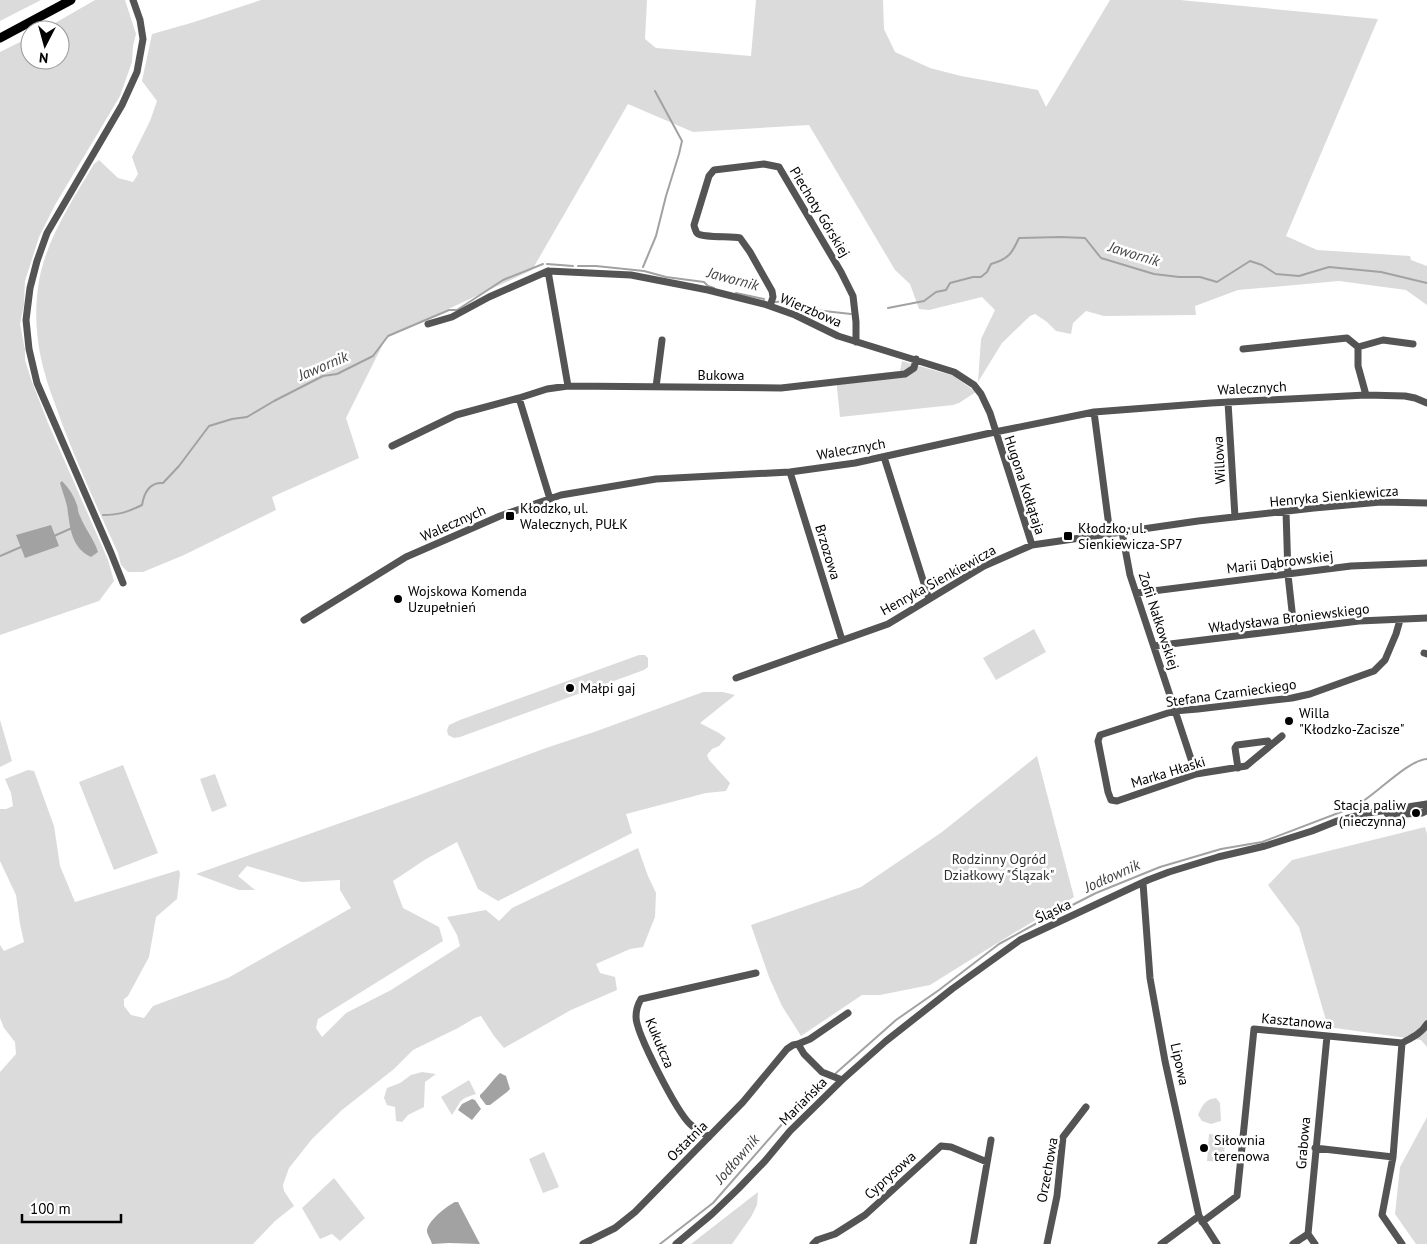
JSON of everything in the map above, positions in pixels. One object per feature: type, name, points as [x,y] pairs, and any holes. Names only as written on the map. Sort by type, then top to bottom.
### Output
[{"type":"main road","points":[[0,38],[71,0]]},
{"type":"street","points":[[123,583],[37,383],[29,349],[26,320],[30,288],[47,233],[122,105],[137,72],[143,39],[142,28],[133,0]]},
{"type":"street","name":"Piechoty Górskiej","points":[[770,306],[772,291],[754,258],[740,238],[732,236],[701,236],[696,232],[694,225],[709,176],[714,170],[764,164],[779,167],[841,272],[853,296],[856,342]]},
{"type":"street","points":[[428,324],[452,317],[489,297],[548,271],[568,386]]},
{"type":"street","name":"Wierzbowa","points":[[548,271],[631,275],[708,290],[770,306],[795,315],[838,336],[954,372],[974,385],[981,394],[990,413],[995,432]]},
{"type":"street","points":[[1243,349],[1347,338],[1358,347]]},
{"type":"street","points":[[656,387],[662,340]]},
{"type":"street","points":[[1358,347],[1383,340],[1413,344]]},
{"type":"street","points":[[1358,347],[1358,366],[1366,395]]},
{"type":"street","name":"Bukowa","points":[[392,446],[456,415],[547,389],[568,386],[781,388],[905,374],[914,368],[916,359]]},
{"type":"street","name":"Walecznych","points":[[304,620],[406,557],[469,529],[550,499],[580,492],[656,479],[790,472],[855,463],[1094,412],[1228,402],[1366,395],[1405,396],[1427,403]]},
{"type":"street","points":[[519,398],[550,499]]},
{"type":"street","name":"Willowa","points":[[1228,402],[1235,517]]},
{"type":"street","points":[[1094,412],[1110,534]]},
{"type":"street","name":"Hugona Kołłątaja","points":[[995,432],[1032,546]]},
{"type":"street","points":[[884,457],[929,599]]},
{"type":"street","name":"Brzozowa","points":[[790,472],[842,640]]},
{"type":"street","name":"Henryka Sienkiewicza","points":[[736,678],[888,624],[984,566],[1032,546],[1122,532],[1286,511],[1381,502],[1427,503]]},
{"type":"street","points":[[1286,511],[1288,575],[1294,629]]},
{"type":"street","name":"Zofii Nałkowskiej","points":[[1122,532],[1130,576],[1196,774]]},
{"type":"street","name":"Marii Dąbrowskiej","points":[[1137,593],[1351,566],[1427,563]]},
{"type":"street","name":"Władysława Broniewskiego","points":[[1154,646],[1359,621],[1427,618]]},
{"type":"street","name":"Stefana Czarnieckiego","points":[[1111,800],[1098,741],[1100,735],[1174,711],[1292,698],[1310,694],[1374,670],[1385,660],[1400,620]]},
{"type":"street","name":"Marka Hłaski","points":[[1111,800],[1117,801],[1196,774],[1246,766],[1282,736]]},
{"type":"street","points":[[1238,768],[1235,748],[1238,745],[1268,741],[1271,745]]},
{"type":"street","name":"Śląska","points":[[842,1080],[886,1040],[954,987],[1020,940],[1169,872],[1218,857],[1264,846],[1337,820],[1362,814],[1427,804]]},
{"type":"street","name":"Lipowa","points":[[1143,883],[1152,992],[1165,1061],[1201,1219],[1217,1244]]},
{"type":"street","name":"Kukułcza","points":[[709,1137],[690,1125],[661,1078],[636,1019],[638,1004],[641,999],[756,973]]},
{"type":"street","name":"Ostatnia","points":[[583,1244],[615,1228],[635,1212],[743,1102],[788,1049],[793,1045],[810,1039],[848,1013]]},
{"type":"street","points":[[1402,1244],[1382,1216],[1392,1157],[1402,1042],[1413,1037],[1425,1028],[1427,1024]]},
{"type":"street","name":"Kasztanowa","points":[[1201,1219],[1237,1196],[1254,1029],[1402,1042]]},
{"type":"street","name":"Grabowa","points":[[1308,1234],[1327,1036]]},
{"type":"street","points":[[798,1044],[804,1054],[822,1072],[842,1080]]},
{"type":"street","name":"Mariańska","points":[[676,1244],[738,1189],[765,1161],[790,1130],[842,1080]]},
{"type":"street","name":"Orzechowa","points":[[1047,1244],[1064,1137],[1086,1107]]},
{"type":"street","points":[[973,1244],[991,1140]]},
{"type":"street","name":"Cyprysowa","points":[[813,1244],[817,1240],[835,1234],[865,1215],[940,1146],[951,1147],[987,1162]]},
{"type":"street","points":[[1315,1148],[1392,1157]]},
{"type":"street","points":[[1161,1244],[1201,1219]]},
{"type":"street","points":[[1293,1244],[1308,1234],[1315,1244]]},
{"type":"green space","points":[[0,0],[41,0],[0,21]]},
{"type":"green space","points":[[95,0],[125,0],[136,34],[132,62],[120,96],[55,205],[39,237],[25,281],[24,305],[20,324],[25,360],[32,382],[108,560],[114,581],[99,601],[0,635],[0,52],[20,42],[20,70],[70,70],[70,20],[60,20]]},
{"type":"green space","points":[[261,0],[647,0],[645,39],[656,48],[751,56],[756,0],[883,0],[884,29],[895,52],[930,68],[961,76],[1038,90],[1046,107],[1110,0],[1180,0],[1378,19],[1286,236],[1317,250],[1410,256],[1411,260],[1427,266],[1427,305],[1406,290],[1339,281],[1238,290],[1195,306],[1196,315],[1104,316],[1086,311],[1073,323],[1071,334],[1056,331],[1035,314],[1030,316],[1002,343],[978,382],[981,339],[995,310],[982,297],[929,310],[919,309],[910,284],[895,270],[809,125],[693,132],[628,104],[532,270],[386,338],[346,418],[359,458],[272,497],[276,510],[184,555],[143,572],[128,572],[121,565],[118,553],[88,487],[61,421],[47,380],[40,353],[36,320],[41,272],[52,239],[94,164],[99,160],[118,178],[133,182],[138,174],[132,157],[150,121],[157,101],[142,81],[152,34]]},
{"type":"green space","points":[[902,361],[954,376],[976,392],[953,405],[840,417],[836,378],[900,371]]},
{"type":"green space","points":[[1034,629],[1046,652],[996,680],[983,658]]},
{"type":"green space","name":"Małpi gaj","points":[[639,655],[645,655],[648,658],[648,667],[644,670],[460,737],[454,738],[448,735],[449,725],[460,720]]},
{"type":"green space","points":[[703,692],[723,692],[735,695],[700,723],[726,738],[707,755],[709,760],[730,783],[726,791],[706,793],[626,814],[632,833],[498,901],[478,889],[457,842],[426,859],[393,881],[403,908],[439,927],[443,941],[318,1019],[316,1028],[322,1037],[346,1013],[391,990],[460,946],[457,935],[447,917],[486,910],[499,921],[512,908],[638,848],[656,893],[655,917],[643,947],[630,949],[596,964],[600,973],[615,977],[617,990],[571,1010],[504,1048],[481,1016],[413,1050],[394,1069],[342,1110],[312,1139],[289,1168],[283,1185],[284,1191],[294,1206],[275,1221],[253,1244],[0,1244],[0,1072],[16,1054],[15,1042],[4,1028],[0,1018],[0,945],[4,951],[24,942],[16,895],[0,861],[0,809],[13,806],[11,793],[5,779],[28,770],[34,771],[54,826],[60,866],[75,902],[179,870],[177,899],[156,917],[149,957],[128,996],[124,999],[124,1006],[131,1015],[144,1018],[153,1006],[228,978],[351,908],[340,890],[340,880],[302,882],[247,866],[238,876],[255,890],[239,890],[196,874]]},
{"type":"green space","points":[[0,720],[12,761],[0,767]]},
{"type":"green space","name":"Rodzinny Ogród Działkowy \"Ślązak\"","points":[[1037,756],[1074,897],[930,985],[880,995],[862,995],[801,1036],[782,1006],[769,977],[751,925],[861,887],[942,832]]},
{"type":"green space","points":[[123,765],[158,853],[114,870],[79,782]]},
{"type":"green space","points":[[215,774],[227,806],[212,812],[200,779]]},
{"type":"green space","points":[[1425,827],[1427,834],[1427,1047],[1421,1040],[1328,1027],[1299,927],[1268,885],[1292,860]]},
{"type":"green space","points":[[422,1072],[436,1074],[425,1082],[424,1107],[408,1115],[402,1122],[396,1121],[395,1107],[387,1105],[384,1098],[387,1088],[400,1083],[411,1075]]},
{"type":"green space","points":[[469,1080],[476,1094],[463,1100],[452,1115],[441,1097]]},
{"type":"green space","points":[[1216,1098],[1220,1103],[1221,1121],[1211,1124],[1202,1121],[1198,1115],[1203,1106],[1207,1101]]},
{"type":"green space","points":[[1427,1117],[1427,1244],[1416,1244],[1395,1214],[1400,1167]]},
{"type":"green space","points":[[1209,1134],[1226,1136],[1223,1162],[1207,1161]]},
{"type":"green space","points":[[544,1152],[559,1187],[543,1193],[529,1159]]},
{"type":"green space","points":[[334,1178],[365,1218],[340,1241],[332,1234],[320,1239],[302,1208]]},
{"type":"green space","points":[[758,1192],[757,1205],[751,1217],[732,1244],[691,1244]]},
{"type":"shaded area","points":[[62,481],[73,495],[79,515],[98,552],[91,557],[84,553],[72,535],[67,506],[60,483]]},
{"type":"shaded area","points":[[51,525],[59,546],[25,558],[16,535]]},
{"type":"shaded area","points":[[500,1073],[506,1076],[510,1089],[490,1105],[486,1105],[480,1095]]},
{"type":"shaded area","points":[[472,1099],[475,1100],[481,1109],[472,1120],[458,1110],[462,1104]]},
{"type":"shaded area","points":[[458,1202],[480,1244],[432,1244],[427,1232],[430,1224],[442,1211]]},
{"type":"waterway","points":[[643,267],[656,236],[682,141],[655,91]]},
{"type":"waterway","name":"Jawornik","points":[[888,308],[924,301],[936,292],[946,290],[950,283],[973,277],[981,277],[987,272],[991,264],[1009,255],[1019,238],[1085,238],[1101,258],[1154,274],[1200,277],[1217,282],[1250,261],[1262,265],[1276,274],[1299,276],[1329,267],[1381,272],[1427,283]]},
{"type":"waterway","name":"Jawornik","points":[[103,515],[123,513],[142,505],[148,489],[154,484],[163,483],[179,466],[209,426],[232,419],[247,417],[323,376],[337,374],[373,356],[388,336],[449,310],[457,310],[503,280],[543,264]]},
{"type":"waterway","name":"Jawornik","points":[[547,264],[573,266]]},
{"type":"waterway","name":"Jawornik","points":[[578,266],[644,271],[666,277],[704,282],[714,288]]},
{"type":"waterway","name":"Jawornik","points":[[736,293],[764,299]]},
{"type":"waterway","name":"Jawornik","points":[[775,302],[789,301],[815,310],[851,314]]},
{"type":"waterway","name":"Jawornik","points":[[54,536],[72,528]]},
{"type":"waterway","name":"Jawornik","points":[[0,556],[21,547]]},
{"type":"waterway","name":"Jodłownik","points":[[836,1073],[896,1020],[999,944],[1039,922],[1096,893],[1160,867],[1221,849],[1262,842],[1354,807],[1400,772],[1419,761],[1427,759]]},
{"type":"waterway","name":"Jodłownik","points":[[660,1244],[713,1203],[805,1098],[825,1081]]},
{"type":"place","name":"Kłodzko, ul. Walecznych, PUŁK","points":[[510,516]]},
{"type":"place","name":"Kłodzko, ul. Sienkiewicza-SP7","points":[[1068,536]]},
{"type":"place","name":"Wojskowa Komenda Uzupełnień","points":[[398,599]]},
{"type":"place","name":"Małpi gaj","points":[[570,688]]},
{"type":"place","name":"Willa \"Kłodzko-Zacisze\"","points":[[1289,721]]},
{"type":"place","name":"Stacja paliw (nieczynna)","points":[[1416,813]]},
{"type":"place","name":"Siłownia terenowa","points":[[1204,1148]]}]
